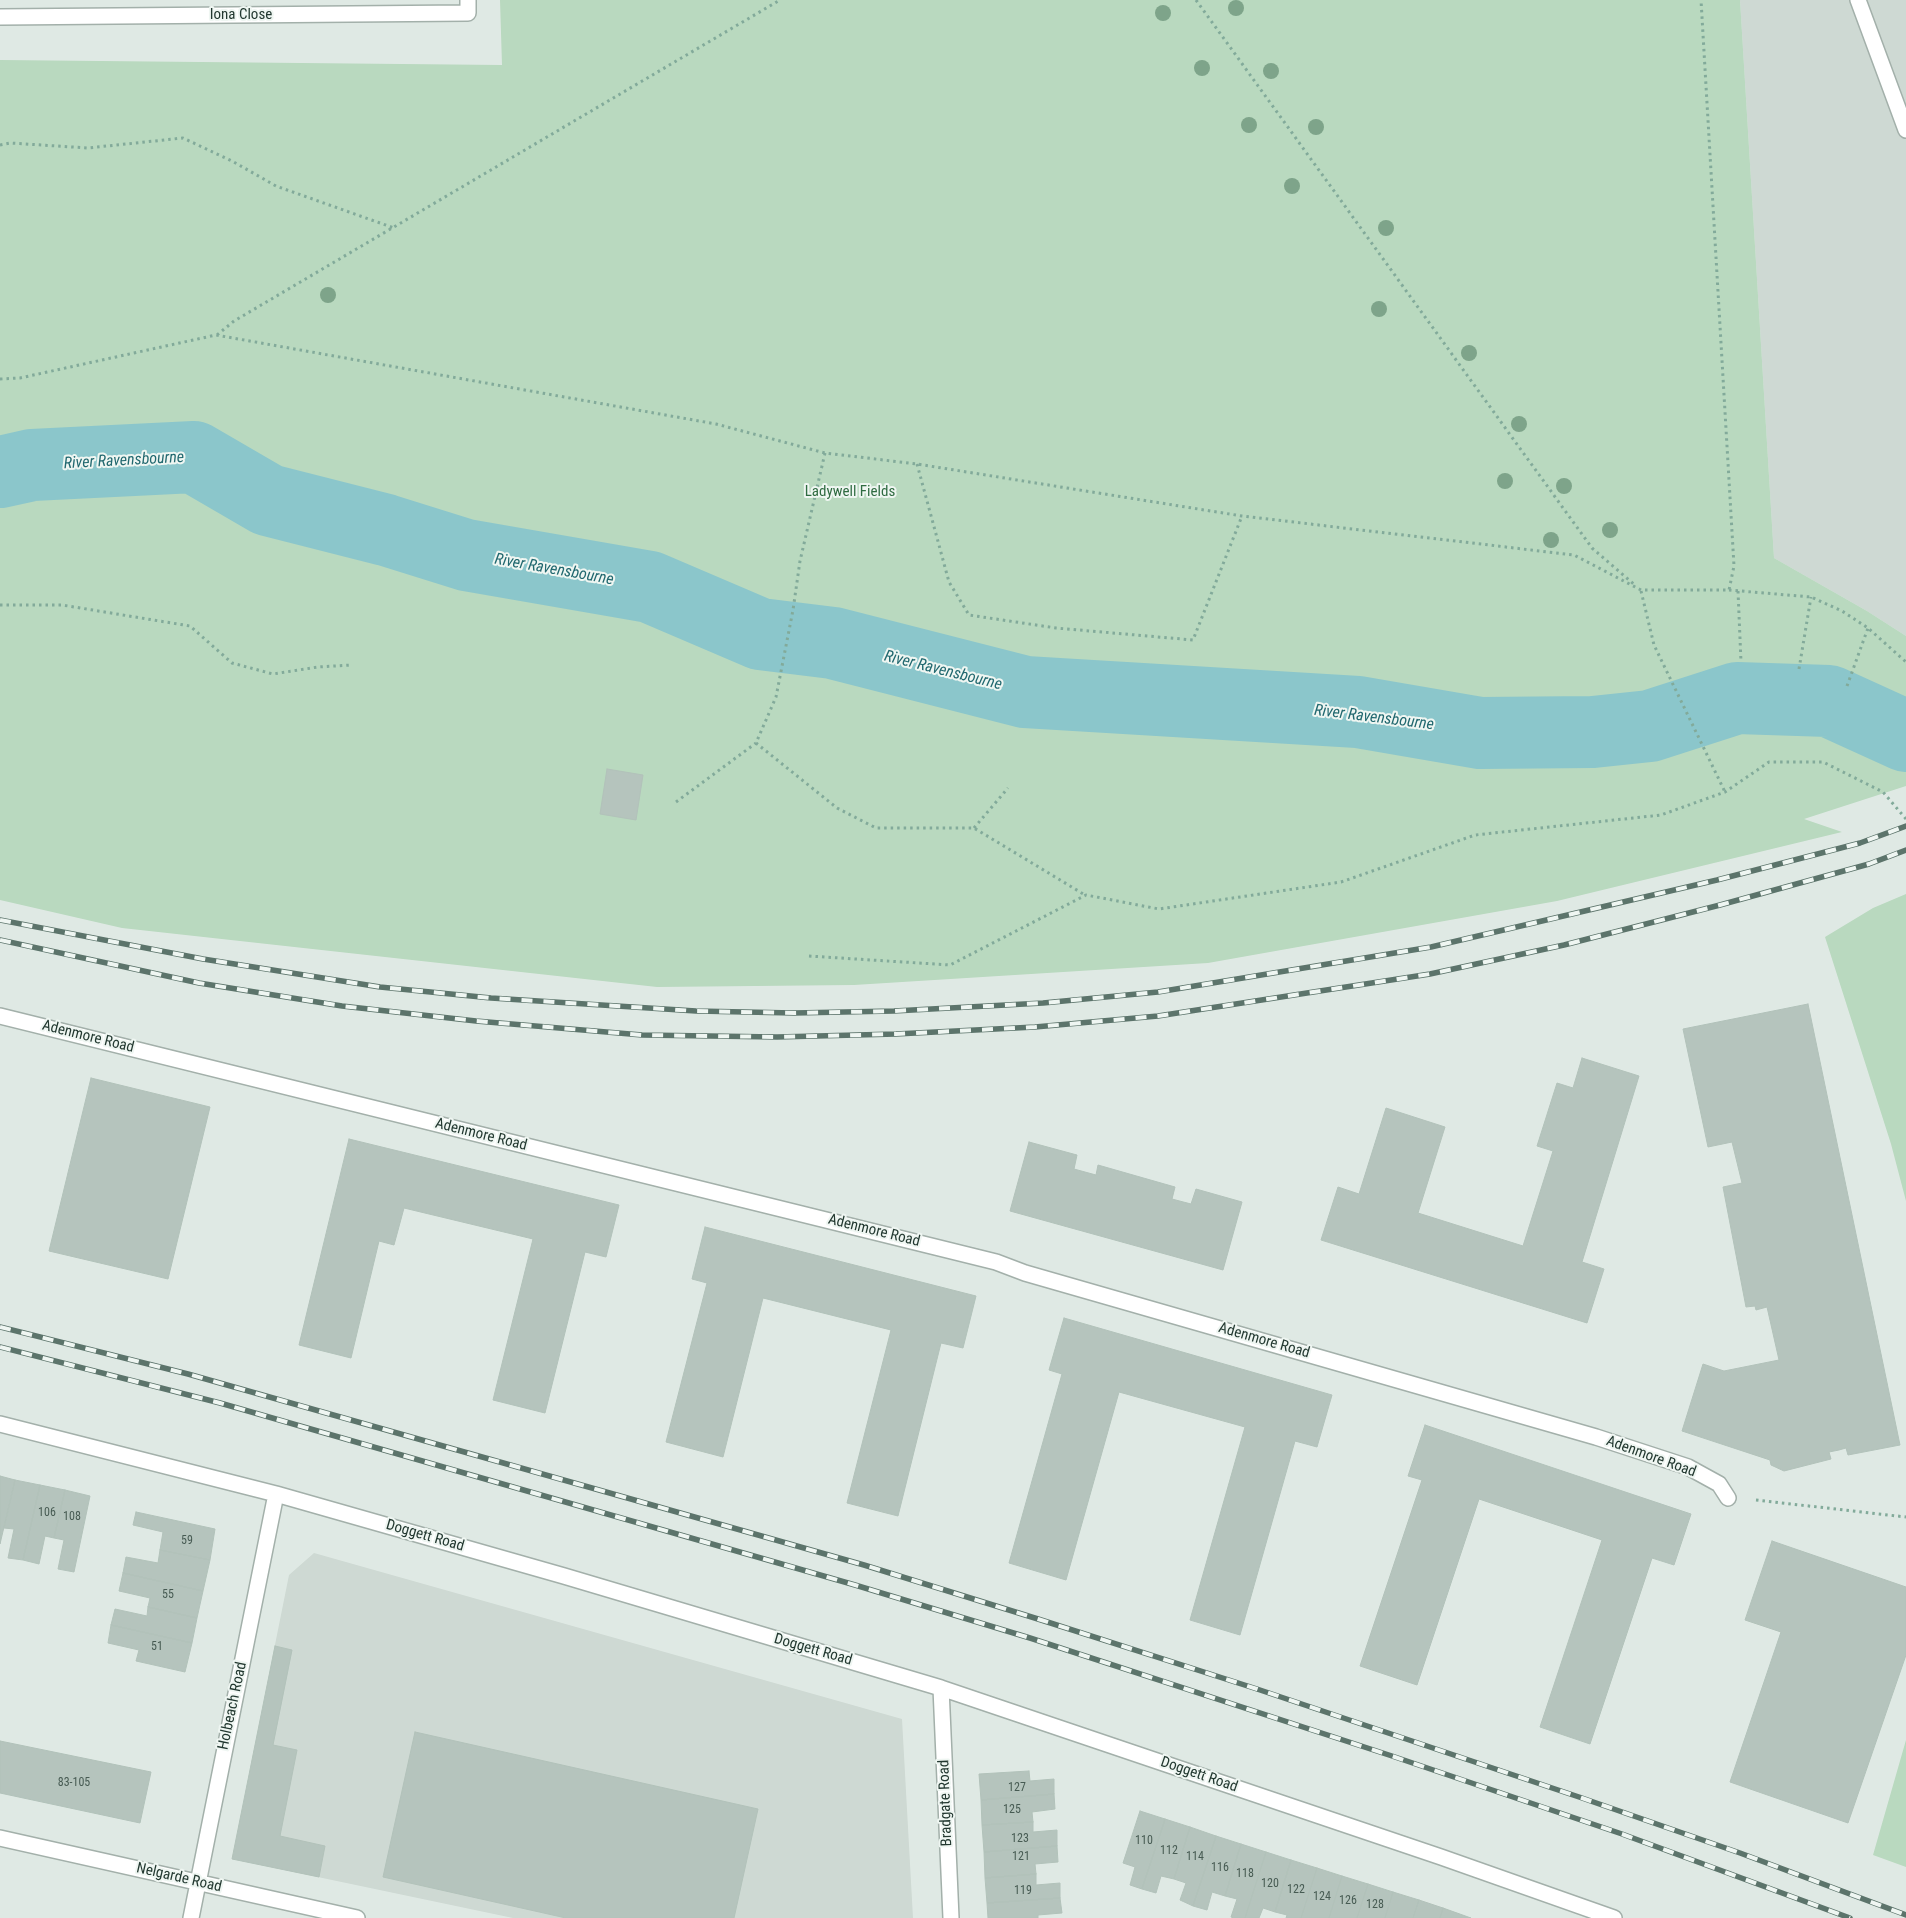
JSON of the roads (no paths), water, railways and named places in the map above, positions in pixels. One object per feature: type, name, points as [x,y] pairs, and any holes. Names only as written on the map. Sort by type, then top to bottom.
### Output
[{"type":"street","name":"Iona Close","points":[[0,17],[468,13],[468,0]]},
{"type":"street","points":[[1858,0],[1906,130]]},
{"type":"street","name":"Adenmore Road","points":[[0,1016],[996,1262],[1025,1274],[1596,1437],[1688,1467],[1719,1484],[1728,1498]]},
{"type":"street","name":"Doggett Road","points":[[0,1424],[276,1494],[564,1576],[942,1688],[1441,1857],[1614,1918]]},
{"type":"street","name":"Holbeach Road","points":[[191,1918],[276,1494]]},
{"type":"street","name":"Bradgate Road","points":[[942,1688],[950,1918]]},
{"type":"street","name":"Nelgarde Road","points":[[0,1838],[357,1918]]},
{"type":"waterway","name":"River Ravensbourne","points":[[0,472],[32,465],[194,457],[268,500],[386,530],[466,555],[650,587],[760,634],[833,643],[1025,692],[1358,712],[1480,733],[1593,732],[1650,726],[1737,698],[1829,701],[1906,736]]},
{"type":"railway","points":[[0,920],[203,959],[380,987],[491,998],[696,1011],[794,1013],[894,1011],[1043,1003],[1158,992],[1431,947],[1717,880],[1860,843],[1906,826]]},
{"type":"railway","points":[[0,940],[199,983],[342,1006],[476,1021],[642,1035],[777,1037],[896,1034],[1035,1027],[1158,1016],[1430,974],[1564,945],[1720,905],[1869,864],[1906,850]]},
{"type":"railway","points":[[0,1327],[188,1374],[864,1565],[1257,1689],[1582,1798],[1740,1853],[1906,1915]]},
{"type":"railway","points":[[0,1347],[220,1403],[855,1585],[1030,1638],[1392,1756],[1622,1834],[1850,1918]]},
{"type":"park label","name":"Ladywell Fields","points":[[850,492]]}]
